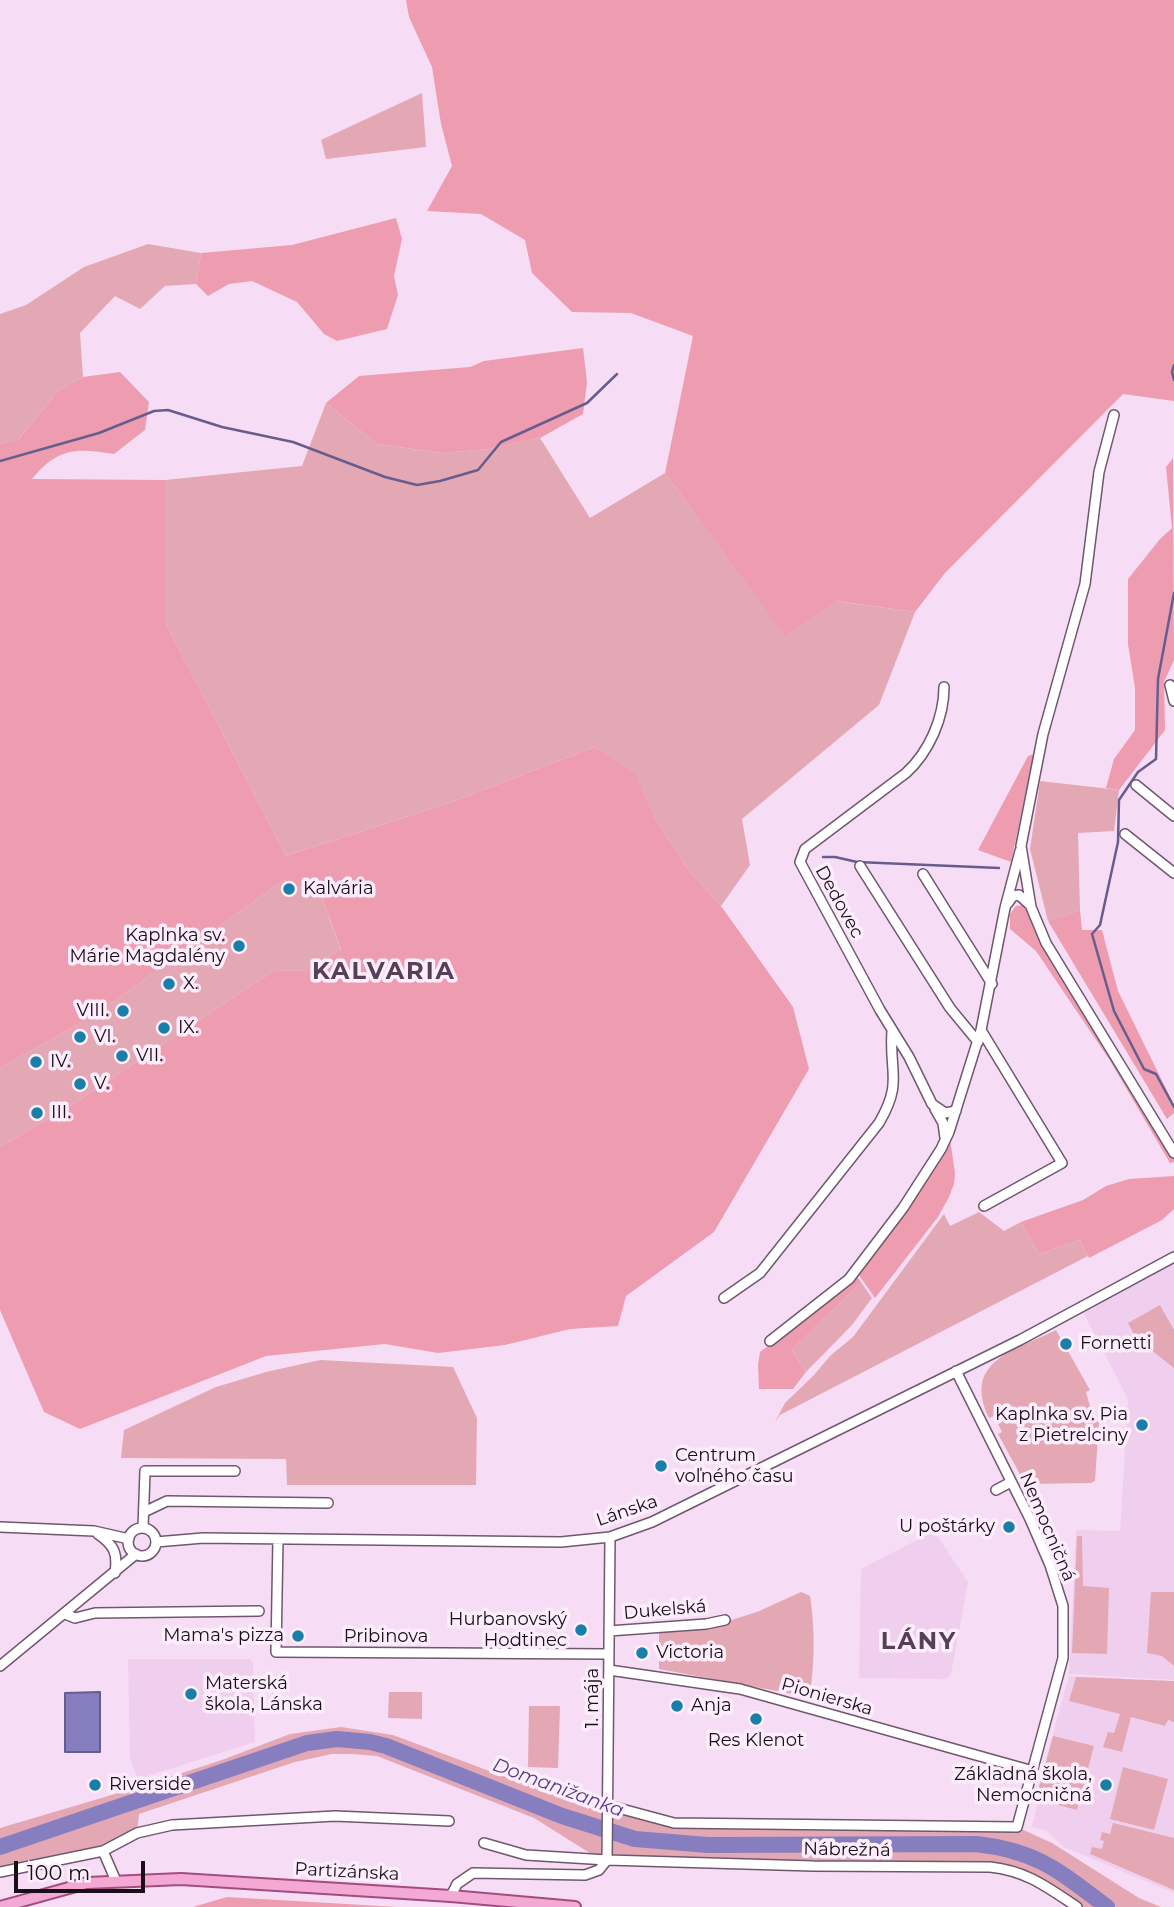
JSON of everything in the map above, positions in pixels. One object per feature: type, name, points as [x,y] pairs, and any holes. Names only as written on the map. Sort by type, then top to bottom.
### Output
[{"type":"main road","name":"Partizánska","points":[[0,1907],[72,1886],[116,1881],[192,1879],[575,1907]]},
{"type":"street","points":[[769,1341],[849,1279],[897,1217],[941,1149],[956,1111],[978,1042],[992,984],[1005,908],[1021,846],[1043,734],[1085,584],[1099,472],[1114,415]]},
{"type":"street","points":[[1170,685],[1174,701]]},
{"type":"street","name":"Dedovec","points":[[941,1149],[945,1128],[909,1058],[804,872],[800,858],[812,844],[906,774],[914,765],[936,727],[944,687]]},
{"type":"street","points":[[1136,785],[1174,816]]},
{"type":"street","points":[[1125,834],[1174,873]]},
{"type":"street","points":[[1021,846],[1031,907]]},
{"type":"street","name":"Dedovec","points":[[860,866],[950,1008],[978,1042]]},
{"type":"street","points":[[923,874],[992,984]]},
{"type":"street","points":[[1005,908],[1016,895],[1024,897],[1031,907],[1046,943],[1174,1153]]},
{"type":"street","points":[[981,1030],[1062,1163],[984,1206]]},
{"type":"street","points":[[724,1297],[752,1281],[764,1269],[879,1124],[895,1086],[892,1031]]},
{"type":"street","points":[[932,1104],[945,1113],[956,1111]]},
{"type":"street","name":"Lánska","points":[[156,1542],[202,1538],[561,1542],[610,1537],[673,1512],[956,1371],[1174,1257]]},
{"type":"street","name":"Nemocničná","points":[[956,1371],[1019,1496],[1050,1565],[1063,1606],[1063,1658],[1017,1827]]},
{"type":"street","points":[[143,1528],[145,1471],[235,1471]]},
{"type":"street","points":[[996,1490],[1011,1482]]},
{"type":"street","points":[[144,1512],[167,1501],[328,1503]]},
{"type":"street","points":[[0,1527],[94,1531],[129,1539]]},
{"type":"street","points":[[0,1666],[136,1554],[149,1553],[156,1542],[152,1532],[143,1528],[133,1532],[129,1539],[130,1548],[136,1554]]},
{"type":"street","points":[[94,1531],[112,1544],[116,1552],[115,1573]]},
{"type":"street","name":"1. mája","points":[[607,1860],[610,1537]]},
{"type":"street","name":"Pribinova","points":[[278,1539],[276,1652],[608,1654]]},
{"type":"street","points":[[65,1614],[75,1618],[95,1613],[259,1611]]},
{"type":"street","name":"Dukelská","points":[[609,1631],[725,1619]]},
{"type":"street","name":"Pionierska","points":[[609,1670],[740,1689],[812,1705],[1033,1771]]},
{"type":"street","name":"Nábrežná","points":[[607,1805],[677,1823],[1017,1827]]},
{"type":"street","points":[[0,1872],[103,1851],[137,1833],[172,1825],[335,1816],[449,1821]]},
{"type":"street","name":"Nábrežná","points":[[484,1843],[526,1854],[607,1860],[1010,1869],[1033,1877],[1077,1907]]},
{"type":"street","points":[[103,1851],[116,1881]]},
{"type":"street","points":[[451,1896],[457,1884],[474,1873],[585,1875],[599,1870],[607,1860]]},
{"type":"shaded area","points":[[406,0],[1174,0],[1174,401],[1123,394],[945,573],[915,612],[837,601],[785,636],[665,473],[693,336],[631,313],[572,312],[532,273],[525,240],[481,214],[427,211],[452,166],[441,124],[432,67],[409,17]]},
{"type":"shaded area","points":[[422,93],[426,147],[326,159],[321,140]]},
{"type":"shaded area","points":[[396,218],[402,239],[394,276],[398,295],[387,329],[337,341],[324,334],[297,302],[252,281],[229,284],[208,296],[196,284],[201,253],[292,245]]},
{"type":"shaded area","points":[[148,244],[201,253],[196,284],[165,286],[140,309],[115,296],[80,333],[83,377],[58,391],[17,441],[0,444],[0,314],[26,305],[84,267]]},
{"type":"shaded area","points":[[583,348],[587,382],[583,414],[540,438],[488,449],[442,453],[377,444],[326,403],[359,376],[470,367],[484,361]]},
{"type":"shaded area","points":[[120,372],[149,402],[145,430],[114,454],[79,451],[60,455],[41,468],[32,479],[165,480],[165,622],[286,856],[452,802],[595,747],[635,774],[658,824],[687,868],[721,906],[793,1007],[809,1069],[714,1232],[626,1296],[618,1326],[570,1329],[505,1345],[438,1353],[385,1344],[266,1356],[80,1429],[44,1412],[0,1310],[0,1147],[75,1103],[275,970],[308,971],[341,950],[322,897],[284,880],[93,1016],[0,1068],[0,444],[18,440],[58,391],[83,377]]},
{"type":"shaded area","points":[[326,403],[377,444],[442,453],[488,449],[540,438],[590,518],[665,473],[785,635],[836,601],[915,612],[879,705],[742,819],[750,865],[721,906],[687,868],[658,824],[635,775],[595,747],[452,802],[286,856],[165,622],[165,480],[302,466]]},
{"type":"shaded area","points":[[1173,458],[1174,660],[1164,682],[1165,730],[1119,790],[1106,788],[1114,759],[1135,730],[1135,688],[1128,644],[1128,579],[1172,528],[1166,467]]},
{"type":"shaded area","points":[[1034,754],[1011,862],[978,850],[1028,756]]},
{"type":"shaded area","points":[[1040,781],[1119,790],[1114,831],[1078,833],[1080,910],[1048,921],[1030,849]]},
{"type":"shaded area","points":[[284,880],[322,897],[341,951],[308,971],[275,970],[75,1103],[0,1147],[0,1068],[93,1016]]},
{"type":"shaded area","points":[[1023,905],[1174,1153],[1174,1162],[1170,1163],[1109,1059],[1036,951],[1010,929],[1010,914],[1016,906]]},
{"type":"shaded area","points":[[1080,910],[1082,930],[1102,930],[1118,991],[1174,1105],[1174,1113],[1167,1119],[1048,921]]},
{"type":"shaded area","points":[[949,1132],[955,1173],[949,1197],[938,1217],[875,1298],[856,1271]]},
{"type":"shaded area","points":[[1174,1176],[1174,1209],[1162,1220],[1089,1258],[1080,1240],[1039,1254],[1021,1222],[1083,1200],[1106,1186],[1129,1179]]},
{"type":"shaded area","points":[[979,1212],[1004,1231],[1021,1222],[1039,1254],[1080,1240],[1088,1256],[780,1415],[775,1422],[785,1403],[831,1355],[853,1337],[944,1214],[950,1226]]},
{"type":"shaded area","points":[[1174,1260],[1174,1680],[1069,1674],[1076,1530],[1120,1531],[1128,1399],[1083,1312]]},
{"type":"shaded area","points":[[856,1275],[861,1282],[792,1350],[806,1372],[793,1389],[759,1389],[760,1352],[851,1283]]},
{"type":"shaded area","points":[[861,1282],[872,1298],[852,1325],[806,1372],[792,1350]]},
{"type":"shaded area","points":[[1160,1305],[1174,1330],[1174,1368],[1136,1338],[1128,1323]]},
{"type":"shaded area","points":[[1056,1330],[1090,1390],[1086,1392],[1094,1421],[1099,1422],[1095,1481],[1091,1483],[1029,1484],[1023,1480],[998,1434],[1002,1432],[994,1416],[989,1418],[982,1399],[982,1383],[987,1371],[997,1360]]},
{"type":"shaded area","points":[[320,1360],[453,1367],[477,1418],[476,1485],[287,1485],[286,1459],[121,1458],[124,1430],[216,1387]]},
{"type":"shaded area","points":[[934,1531],[968,1582],[951,1674],[946,1679],[859,1678],[861,1569]]},
{"type":"shaded area","points":[[1077,1536],[1082,1536],[1083,1586],[1109,1588],[1107,1654],[1072,1653]]},
{"type":"shaded area","points":[[801,1592],[810,1596],[813,1620],[809,1697],[659,1669],[659,1633],[725,1622],[757,1612]]},
{"type":"shaded area","points":[[1151,1592],[1174,1592],[1174,1666],[1162,1656],[1147,1653]]},
{"type":"shaded area","name":"Materská škola, Lánska","points":[[128,1659],[250,1659],[253,1663],[255,1742],[138,1779],[130,1758]]},
{"type":"shaded area","name":"Základná škola, Nemocničná","points":[[1069,1676],[1122,1678],[1166,1726],[1167,1720],[1174,1722],[1174,1893],[1062,1846],[1046,1830],[1032,1827],[1038,1800],[1036,1795]]},
{"type":"shaded area","points":[[1076,1677],[1174,1681],[1174,1722],[1168,1720],[1165,1726],[1131,1717],[1122,1752],[1103,1747],[1108,1732],[1114,1733],[1120,1714],[1069,1701]]},
{"type":"shaded area","points":[[100,1692],[100,1752],[65,1752],[65,1693]]},
{"type":"shaded area","points":[[389,1692],[422,1692],[422,1719],[388,1718]]},
{"type":"shaded area","points":[[529,1706],[560,1706],[558,1768],[528,1767]]},
{"type":"shaded area","points":[[341,1727],[393,1735],[559,1797],[602,1804],[601,1860],[534,1818],[377,1756],[332,1754],[295,1762],[139,1814],[137,1833],[103,1851],[0,1872],[0,1828],[142,1786],[290,1734]]},
{"type":"shaded area","points":[[1053,1736],[1094,1746],[1077,1810],[1040,1800],[1037,1795]]},
{"type":"shaded area","points":[[1123,1767],[1168,1779],[1154,1830],[1110,1819]]},
{"type":"shaded area","points":[[613,1806],[674,1823],[1017,1827],[1052,1843],[1139,1898],[1161,1907],[1077,1907],[1010,1869],[613,1860]]},
{"type":"shaded area","points":[[1113,1823],[1174,1838],[1174,1890],[1090,1854],[1092,1847],[1102,1849],[1102,1832],[1110,1834]]},
{"type":"shaded area","points":[[227,1897],[397,1907],[193,1907]]},
{"type":"waterway","points":[[1174,365],[1174,380]]},
{"type":"waterway","points":[[0,461],[99,433],[154,411],[168,410],[222,427],[293,442],[385,477],[417,485],[478,470],[501,442],[587,403],[617,374]]},
{"type":"waterway","points":[[1174,593],[1158,679],[1156,759],[1138,772],[1119,800],[1118,842],[1100,925],[1092,934],[1114,1011],[1144,1069],[1156,1074],[1174,1107]]},
{"type":"waterway","points":[[823,857],[857,862],[999,868]]},
{"type":"waterway","name":"Domanižanka","points":[[0,1847],[307,1743],[337,1739],[386,1746],[562,1816],[635,1839],[708,1845],[976,1844],[997,1847],[1047,1865],[1107,1907]]},
{"type":"place","name":"Kalvária","points":[[289,889]]},
{"type":"place","name":"Kaplnka sv. Márie Magdalény","points":[[239,946]]},
{"type":"place","name":"X.","points":[[169,984]]},
{"type":"place","name":"VIII.","points":[[123,1011]]},
{"type":"place","name":"IX.","points":[[164,1028]]},
{"type":"place","name":"VI.","points":[[80,1037]]},
{"type":"place","name":"VII.","points":[[122,1056]]},
{"type":"place","name":"IV.","points":[[36,1062]]},
{"type":"place","name":"V.","points":[[80,1084]]},
{"type":"place","name":"III.","points":[[37,1113]]},
{"type":"place","name":"Fornetti","points":[[1066,1344]]},
{"type":"place","name":"Kaplnka sv. Pia z Pietrelciny","points":[[1142,1425]]},
{"type":"place","name":"Centrum voľného času","points":[[661,1466]]},
{"type":"place","name":"U poštárky","points":[[1009,1527]]},
{"type":"place","name":"Hurbanovský Hodtinec","points":[[581,1630]]},
{"type":"place","name":"Mama's pizza","points":[[298,1636]]},
{"type":"place","name":"Victoria","points":[[642,1653]]},
{"type":"place","name":"Materská škola, Lánska","points":[[191,1694]]},
{"type":"place","name":"Anja","points":[[677,1706]]},
{"type":"place","name":"Res Klenot","points":[[756,1719]]},
{"type":"place","name":"Riverside","points":[[95,1785]]},
{"type":"place","name":"Základná škola, Nemocničná","points":[[1106,1785]]},
{"type":"district","name":"KALVARIA","points":[[384,972]]},
{"type":"district","name":"LÁNY","points":[[919,1642]]}]
